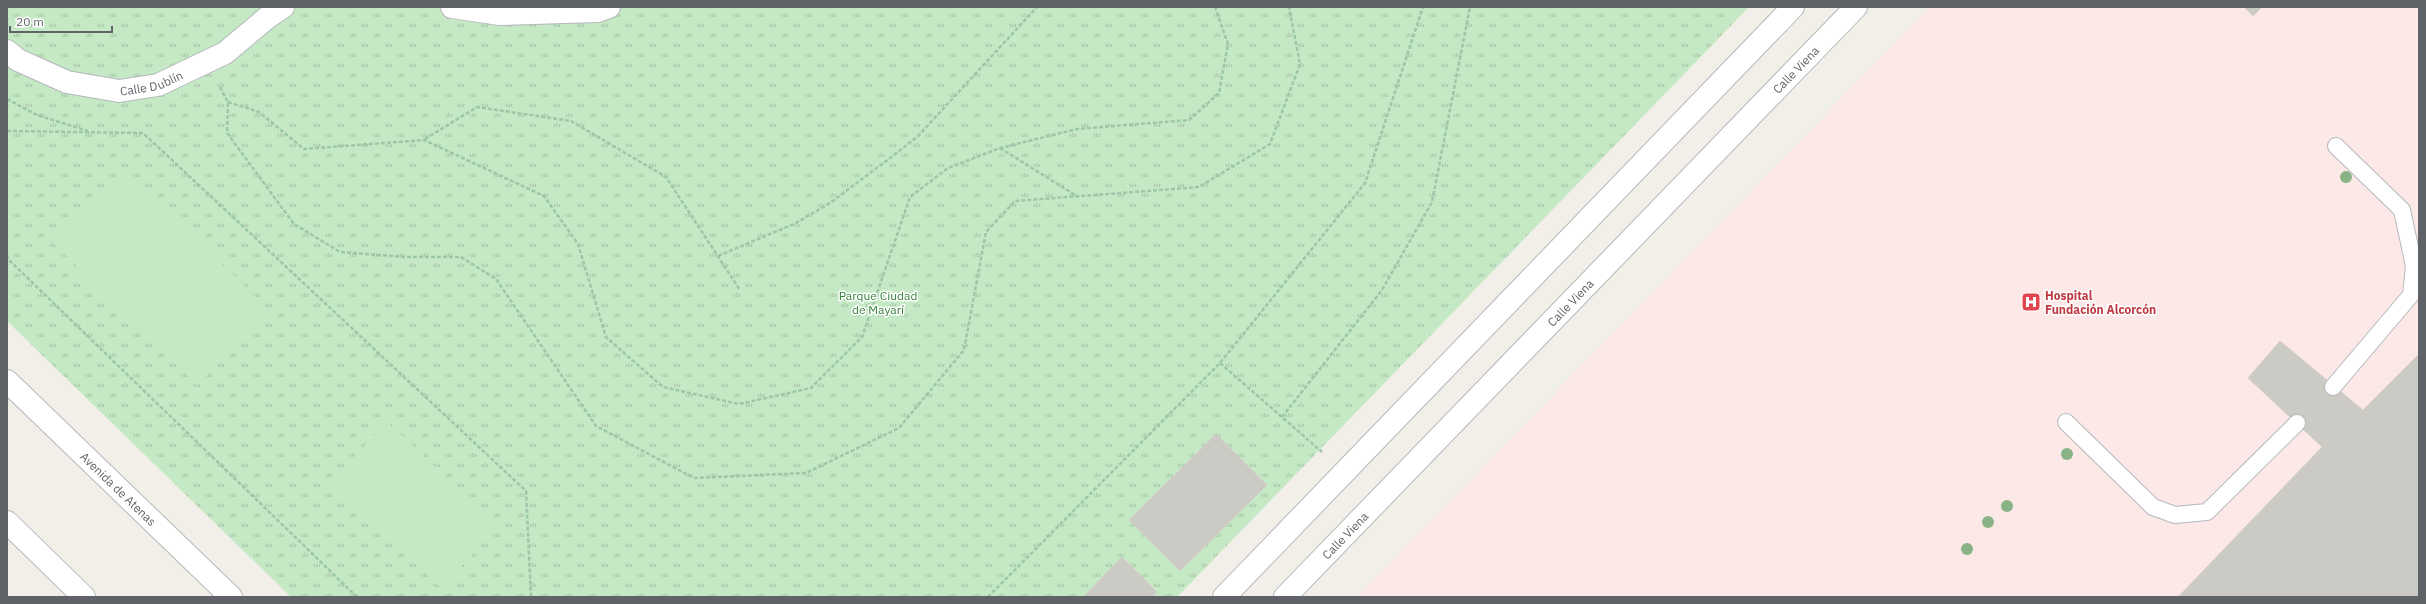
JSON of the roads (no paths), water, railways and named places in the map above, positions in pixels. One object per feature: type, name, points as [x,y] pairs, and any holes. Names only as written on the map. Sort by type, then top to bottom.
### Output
[{"type":"street","name":"Calle Dublín","points":[[7,51],[18,60],[67,82],[119,91],[158,85],[225,53],[283,7]]},
{"type":"street","points":[[452,7],[500,14],[598,11],[608,7]]},
{"type":"street","points":[[1224,597],[1793,7]]},
{"type":"street","name":"Calle Viena","points":[[1285,597],[1856,7]]},
{"type":"street","name":"Avenida de Atenas","points":[[7,381],[231,597]]},
{"type":"street","points":[[7,522],[84,597]]},
{"type":"lane","points":[[2333,387],[2411,295],[2414,266],[2402,210],[2336,146]]},
{"type":"lane","points":[[2066,422],[2153,507],[2175,515],[2207,512],[2297,423]]},
{"type":"place","name":"Hospital Fundación Alcorcón","points":[[2031,302]]},
{"type":"park label","name":"Parque Ciudad de Mayarí","points":[[878,302]]}]
